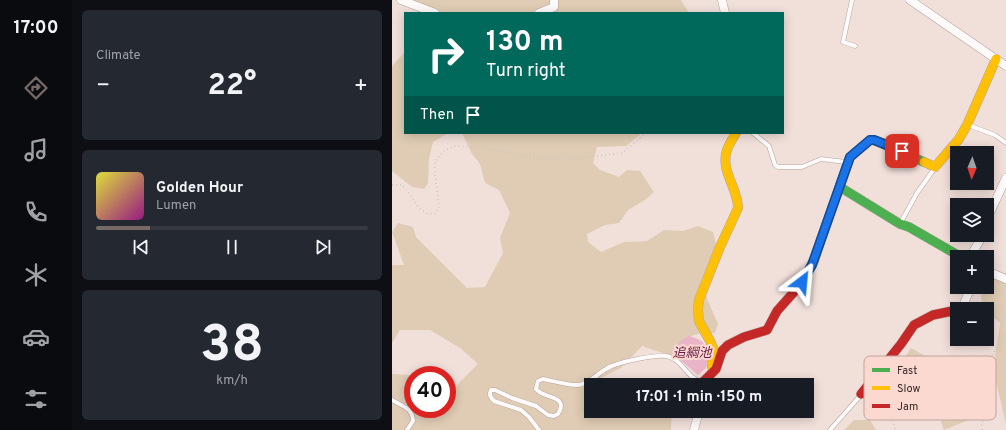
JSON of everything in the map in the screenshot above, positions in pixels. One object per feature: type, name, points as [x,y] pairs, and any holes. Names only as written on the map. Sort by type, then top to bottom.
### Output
[{"type":"street","points":[[401,0],[432,12]]},
{"type":"street","points":[[542,12],[554,7],[554,0]]},
{"type":"street","points":[[722,0],[725,12]]},
{"type":"street","points":[[910,0],[1001,63]]},
{"type":"street","points":[[708,378],[717,368],[723,350],[733,342],[767,330],[777,311],[802,282],[812,265],[850,157],[870,140],[874,140],[935,167],[959,139],[1006,55]]},
{"type":"street","points":[[710,374],[714,354],[713,348],[698,321],[698,307],[699,300],[720,247],[738,208],[738,201],[725,166],[727,150],[735,134]]},
{"type":"street","points":[[994,204],[1006,178]]},
{"type":"street","points":[[840,187],[900,224],[950,251]]},
{"type":"street","points":[[994,275],[1006,279]]},
{"type":"street","points":[[891,356],[914,325],[933,315],[950,311]]},
{"type":"street","points":[[861,394],[864,390]]},
{"type":"street","points":[[694,430],[697,418]]},
{"type":"lane","points":[[852,0],[843,42],[855,46]]},
{"type":"lane","points":[[967,125],[1006,142]]},
{"type":"lane","points":[[754,134],[769,146],[775,164],[778,167],[802,167],[821,159],[848,162]]},
{"type":"lane","points":[[900,224],[917,193],[935,167]]},
{"type":"lane","points":[[708,339],[714,339],[723,350]]},
{"type":"lane","points":[[593,378],[614,364],[664,356],[674,359],[682,365],[693,378]]},
{"type":"lane","points":[[539,430],[529,417],[521,410],[494,401],[490,398],[491,390],[495,390],[512,398],[536,406],[548,415],[554,416],[558,414],[560,410],[560,402],[539,393],[536,389],[538,381],[543,379],[575,385],[584,383]]},
{"type":"lane","points":[[830,430],[861,394]]},
{"type":"lane","points":[[392,400],[412,412],[413,421],[407,430]]},
{"type":"path","points":[[392,185],[403,185],[419,208],[426,213],[435,214],[439,207],[435,161],[444,151],[454,146],[487,148],[536,158],[571,159],[622,153],[645,134]]},
{"type":"path","points":[[994,317],[1006,320]]},
{"type":"path","points":[[991,356],[1006,333]]},
{"type":"path","points":[[861,394],[864,397]]},
{"type":"path","points":[[892,420],[895,430]]},
{"type":"path","points":[[982,430],[983,420]]},
{"type":"shaded area","points":[[413,0],[681,0],[688,12],[419,12]]},
{"type":"shaded area","points":[[404,53],[404,134],[446,134],[433,142],[429,159],[428,183],[424,189],[412,187],[392,171],[392,66]]},
{"type":"shaded area","points":[[462,134],[641,134],[626,146],[597,147],[593,163],[600,170],[619,177],[627,170],[640,171],[654,192],[645,200],[628,210],[619,223],[605,225],[587,234],[588,242],[601,252],[624,242],[647,241],[664,230],[683,231],[698,226],[713,232],[717,248],[702,287],[718,324],[715,333],[694,335],[681,342],[676,346],[678,358],[642,346],[621,368],[601,378],[584,378],[584,418],[672,418],[671,430],[392,430],[392,374],[404,375],[404,418],[456,418],[456,388],[478,364],[460,348],[430,330],[400,330],[392,343],[392,265],[404,265],[392,232],[398,223],[413,227],[416,237],[467,288],[485,287],[503,253],[500,238],[510,213],[499,190],[485,183],[480,164],[472,154]]},
{"type":"shaded area","points":[[1006,273],[1006,424],[996,382],[995,356],[1000,323],[994,317],[994,302],[982,302],[982,294],[994,294],[994,276]]},
{"type":"shaded area","points":[[911,348],[925,356],[905,356]]},
{"type":"shaded area","points":[[854,420],[870,420],[876,430],[844,430]]},
{"type":"shaded area","points":[[940,420],[969,420],[944,430]]},
{"type":"water","name":"追綱池","points":[[689,336],[703,343],[710,356],[706,368],[698,375],[678,358],[677,347],[679,342]]},
{"type":"traffic: fast","points":[[814,260],[850,157],[870,140],[874,140],[924,162]]},
{"type":"traffic: fast","points":[[840,187],[900,224],[909,227],[950,251]]},
{"type":"traffic: slow","points":[[924,162],[935,167],[959,139],[967,125],[996,59]]},
{"type":"traffic: slow","points":[[712,367],[714,350],[699,321],[698,309],[699,300],[720,247],[738,208],[735,193],[727,172],[725,158],[731,141],[735,134]]},
{"type":"traffic: jam","points":[[707,378],[716,369],[722,351],[728,345],[744,337],[767,330],[777,311],[802,283],[814,260]]},
{"type":"traffic: jam","points":[[891,356],[914,325],[933,315],[950,311]]},
{"type":"traffic: jam","points":[[861,394],[864,390]]},
{"type":"route","points":[[802,282],[812,265],[850,157],[870,140],[874,140],[902,151]]}]
